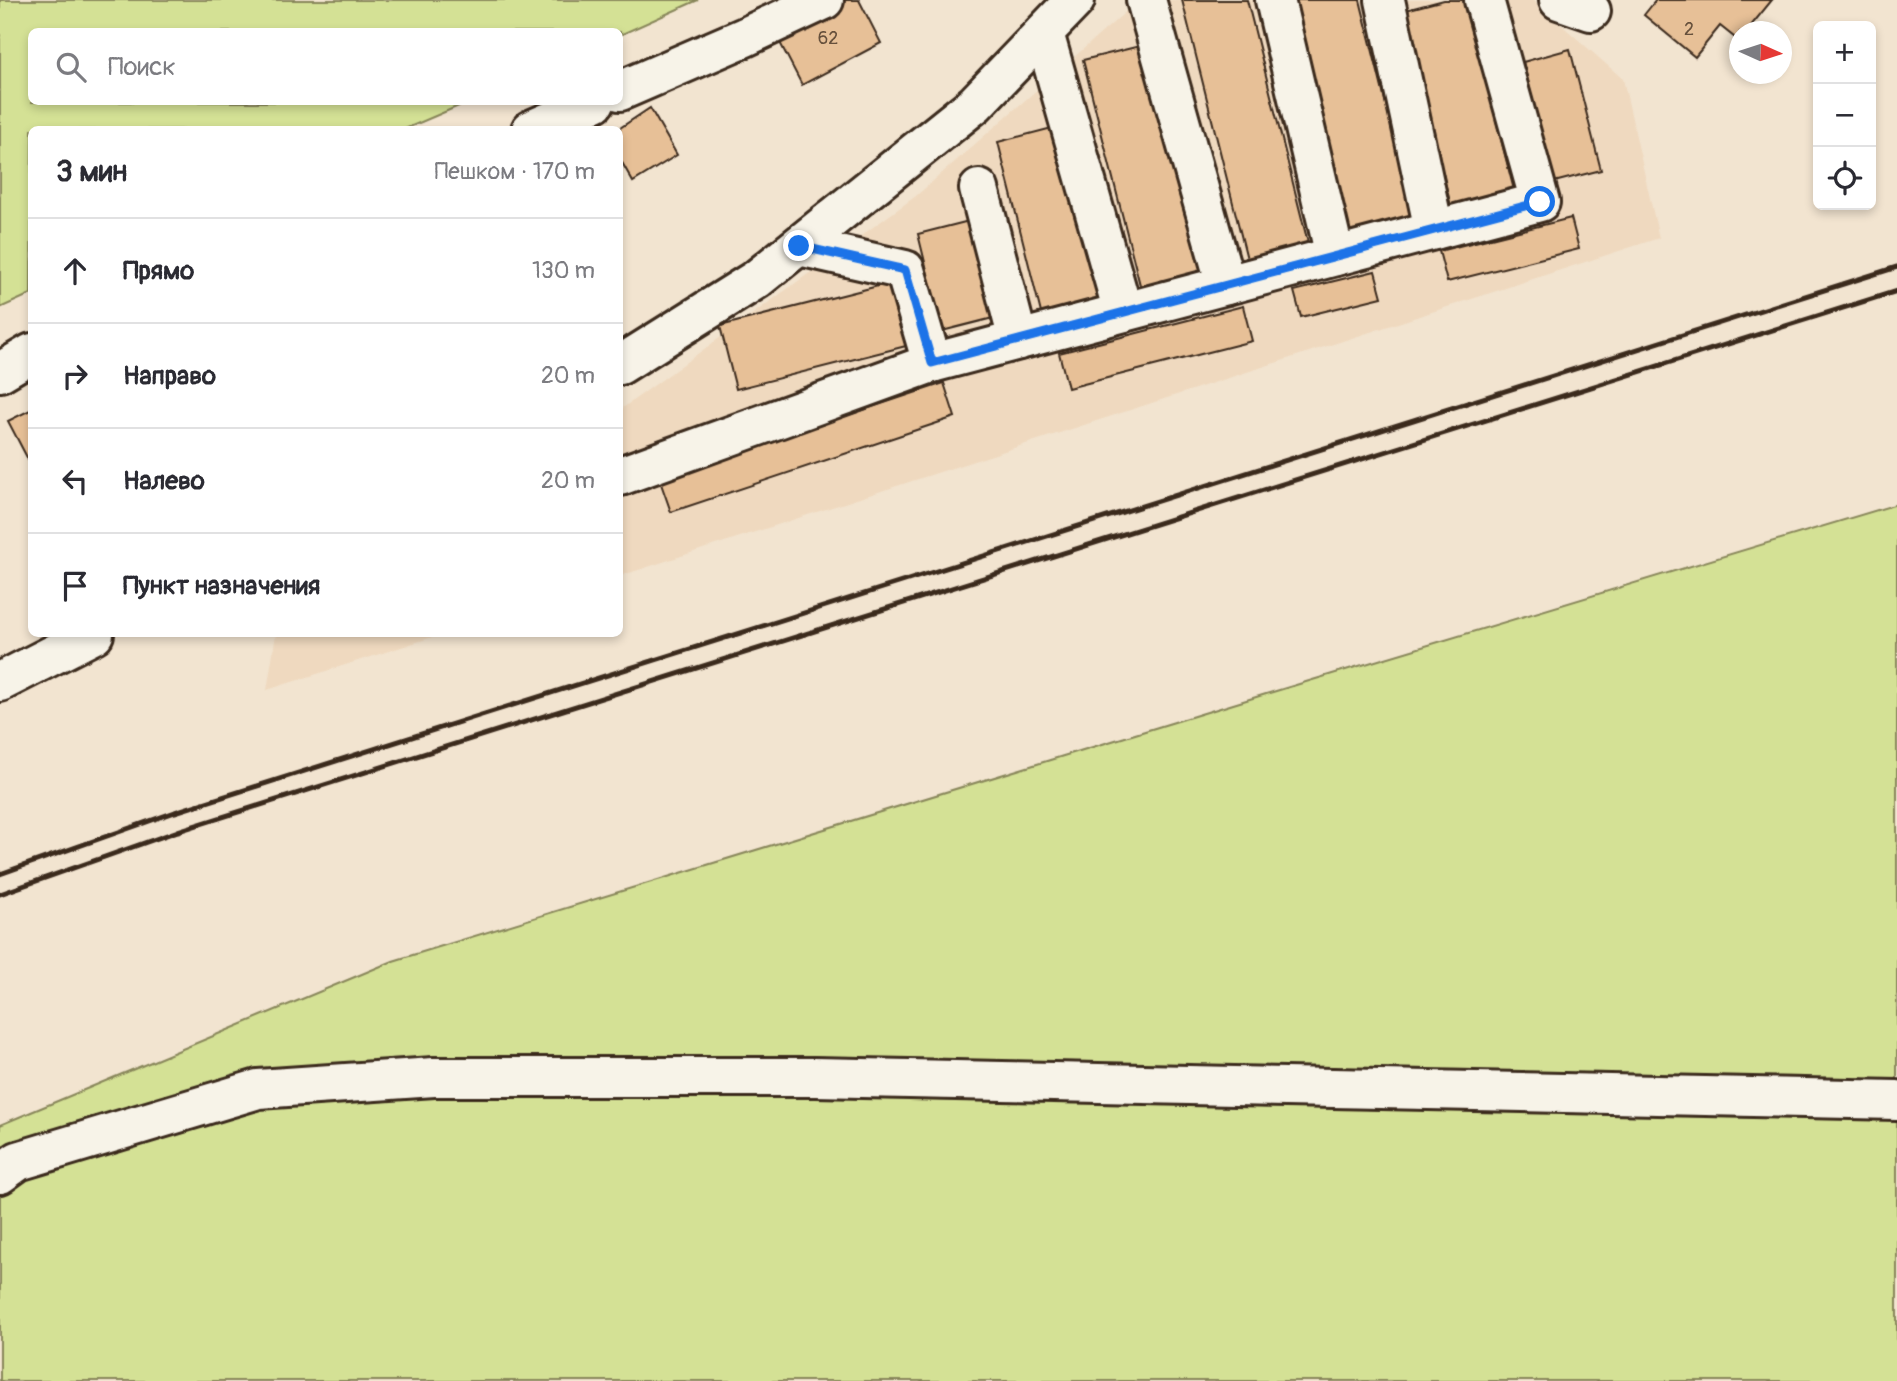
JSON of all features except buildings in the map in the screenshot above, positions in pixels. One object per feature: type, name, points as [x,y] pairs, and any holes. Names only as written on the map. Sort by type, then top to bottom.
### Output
[{"type":"street","points":[[623,90],[824,0]]},
{"type":"street","points":[[623,363],[757,279],[799,246],[975,104],[1075,0]]},
{"type":"street","points":[[1146,0],[1226,285]]},
{"type":"street","points":[[1275,0],[1335,256]]},
{"type":"street","points":[[1385,0],[1434,230]]},
{"type":"street","points":[[623,475],[932,363],[1540,202],[1484,0]]},
{"type":"street","points":[[1044,33],[1123,312]]},
{"type":"street","points":[[540,126],[588,105]]},
{"type":"street","points":[[979,189],[1018,340]]},
{"type":"street","points":[[799,246],[905,270],[932,363]]},
{"type":"street","points":[[0,372],[28,355]]},
{"type":"street","points":[[0,682],[88,637]]},
{"type":"street","points":[[0,1174],[18,1161],[258,1089],[433,1077],[815,1077],[1897,1100]]},
{"type":"shaded area","points":[[1139,0],[1533,0],[1623,79],[1659,238],[623,575],[623,408],[916,196]]},
{"type":"shaded area","points":[[276,637],[433,637],[267,690]]},
{"type":"green space","points":[[0,0],[698,0],[623,34],[623,28],[28,28],[28,105],[461,105],[412,126],[28,126],[28,295],[0,308]]},
{"type":"green space","points":[[1897,504],[1897,1381],[0,1381],[0,1125],[393,961]]},
{"type":"railway","points":[[0,874],[175,812],[1897,267]]},
{"type":"railway","points":[[0,894],[178,831],[1897,291]]},
{"type":"route","points":[[799,246],[905,270],[932,363],[1540,202]]}]
